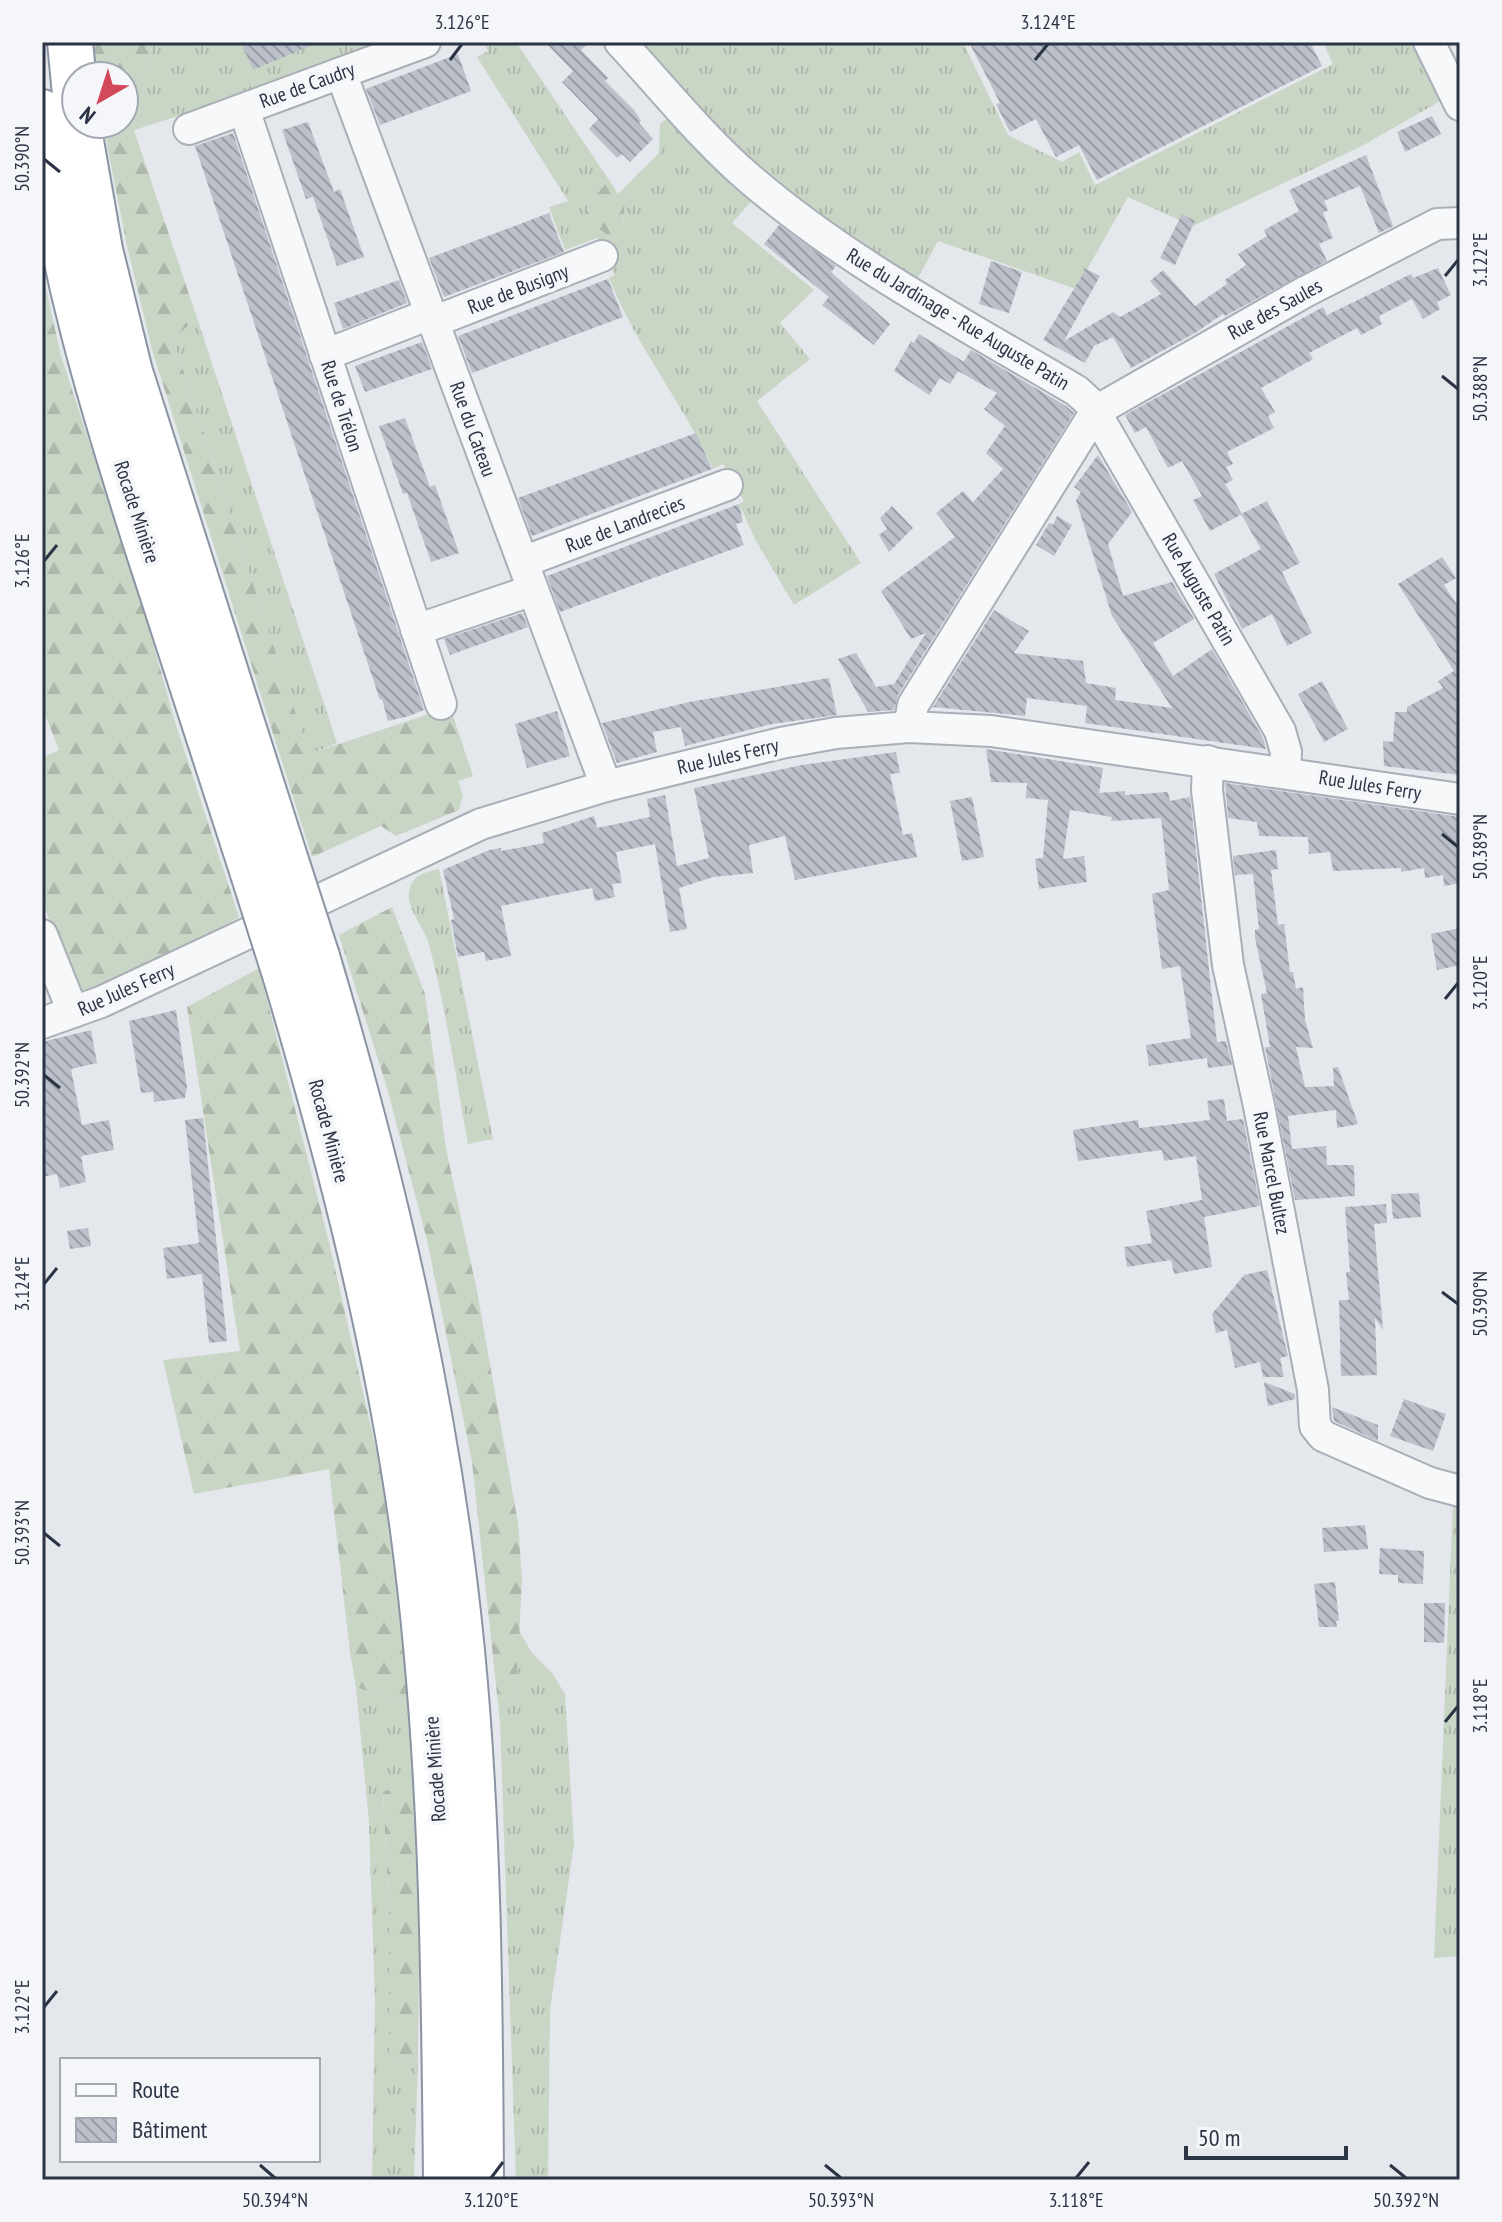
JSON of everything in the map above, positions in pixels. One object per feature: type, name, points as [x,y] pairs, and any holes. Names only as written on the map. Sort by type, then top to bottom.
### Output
[{"type":"highway","name":"Rocade Minière","points":[[42,112],[49,174],[64,253],[93,371],[269,865]]},
{"type":"highway","name":"Rocade Minière","points":[[81,140],[100,250],[126,359],[269,865],[301,966],[335,1149],[363,1264],[396,1427],[412,1529],[481,2180]]},
{"type":"highway","name":"Rocade Minière","points":[[446,2180],[462,2002]]},
{"type":"highway","points":[[426,2180],[431,2097],[462,2002]]},
{"type":"highway","points":[[462,2002],[495,2101],[503,2180]]},
{"type":"street","name":"Rue de Caudry","points":[[189,129],[425,42]]},
{"type":"street","name":"Rue du Jardinage - Rue Auguste Patin","points":[[620,42],[750,179],[872,269],[1077,391],[1096,411]]},
{"type":"street","points":[[1429,42],[1460,105]]},
{"type":"street","name":"Rue du Cateau","points":[[341,73],[606,786]]},
{"type":"street","name":"Rue de Trélon","points":[[244,109],[441,704]]},
{"type":"street","name":"Rue des Saules","points":[[1096,411],[1303,293],[1437,224],[1460,223]]},
{"type":"street","name":"Rue de Busigny","points":[[325,355],[602,256]]},
{"type":"street","points":[[909,727],[913,705],[1096,411]]},
{"type":"street","name":"Rue Auguste Patin","points":[[1096,411],[1280,731],[1286,752],[1285,772]]},
{"type":"street","name":"Rue de Landrecies","points":[[416,630],[727,485]]},
{"type":"street","name":"Rue Jules Ferry","points":[[42,1023],[162,974],[459,833],[510,814],[606,786],[796,740],[909,727],[991,731],[1460,799]]},
{"type":"street","name":"Rue Marcel Bultez","points":[[1208,761],[1207,790],[1228,965],[1294,1287],[1313,1390],[1315,1426],[1323,1436],[1430,1483],[1460,1491]]},
{"type":"street","points":[[42,935],[73,1012]]},
{"type":"green space","points":[[93,42],[154,42],[140,83],[140,60],[96,60]]},
{"type":"green space","points":[[154,42],[387,42],[248,94],[140,128],[140,83]]},
{"type":"green space","points":[[484,42],[516,42],[609,180],[588,204],[623,226],[626,186],[659,153],[660,124],[674,112],[754,198],[732,223],[814,290],[780,323],[810,359],[757,401],[861,563],[794,605],[756,541],[739,504],[744,501],[723,464],[713,469],[632,327],[609,278],[615,275],[597,238],[565,250],[549,207],[568,201],[477,57],[488,51]]},
{"type":"green space","points":[[628,42],[963,42],[1008,135],[1062,162],[1079,152],[1095,185],[1333,64],[1323,42],[1422,42],[1449,96],[1362,146],[1193,226],[1128,197],[1076,289],[938,241],[917,280],[890,272],[766,182]]},
{"type":"green space","points":[[106,140],[137,140],[197,318],[173,339],[309,754],[450,707],[473,776],[458,781],[463,795],[459,810],[396,836],[381,826],[312,857],[153,353],[127,246]]},
{"type":"green space","points":[[609,180],[618,194],[626,186],[623,227],[612,237],[584,220],[588,204]]},
{"type":"green space","points":[[42,271],[61,356],[143,606],[174,719],[239,917],[165,959],[82,996],[42,902],[42,758],[59,750],[42,707]]},
{"type":"green space","points":[[197,318],[337,743],[309,755],[173,339]]},
{"type":"green space","points":[[439,869],[493,1139],[468,1144],[435,969],[427,937],[412,910],[409,895],[412,883],[418,877]]},
{"type":"green space","points":[[392,907],[425,994],[446,1149],[477,1291],[518,1523],[522,1579],[516,1694],[500,1722],[472,1462],[427,1240],[387,1088],[339,935]]},
{"type":"green space","points":[[259,968],[329,1242],[380,1467],[413,1707],[356,1687],[329,1469],[194,1494],[163,1360],[240,1351],[187,1007]]},
{"type":"green space","points":[[1453,1503],[1460,1505],[1460,1956],[1434,1958]]},
{"type":"green space","points":[[518,1629],[532,1653],[552,1673],[565,1694],[574,1844],[550,2010],[548,2180],[516,2180],[500,1722],[516,1694]]},
{"type":"green space","points":[[356,1687],[413,1707],[414,1780],[383,1793],[389,1917],[390,2057],[418,2058],[414,2180],[372,2180],[375,2002],[369,1822]]},
{"type":"green space","points":[[414,1780],[420,1849],[418,2058],[389,2057],[389,1917],[383,1792]]},
{"type":"building","points":[[241,42],[319,42],[253,70]]},
{"type":"building","points":[[545,42],[589,42],[581,50],[608,78],[605,81],[634,110],[641,121],[639,123],[653,139],[630,162],[622,154],[617,158],[589,129],[598,119],[562,82],[573,71]]},
{"type":"building","points":[[969,42],[1310,42],[1322,66],[1097,180],[1079,145],[1056,157],[1036,119],[1010,132],[996,104],[1000,103]]},
{"type":"building","points":[[458,54],[471,91],[380,125],[366,89]]},
{"type":"building","points":[[1432,116],[1441,134],[1405,152],[1397,132]]},
{"type":"building","points":[[308,122],[334,192],[340,189],[364,257],[337,266],[313,197],[306,199],[282,130]]},
{"type":"building","points":[[233,133],[424,710],[409,716],[388,721],[380,700],[195,146]]},
{"type":"building","points":[[1366,155],[1393,226],[1379,233],[1360,186],[1324,201],[1328,210],[1323,213],[1333,238],[1319,244],[1327,261],[1225,316],[1223,314],[1131,368],[1113,337],[1094,346],[1085,363],[1043,340],[1086,269],[1100,276],[1064,341],[1113,312],[1120,317],[1161,294],[1150,281],[1163,270],[1195,306],[1227,284],[1225,280],[1246,265],[1238,254],[1267,236],[1264,230],[1299,211],[1289,190]]},
{"type":"building","points":[[549,213],[564,252],[444,297],[429,258]]},
{"type":"building","points":[[1182,214],[1195,221],[1175,265],[1160,258]]},
{"type":"building","points":[[779,225],[836,266],[831,272],[890,324],[874,345],[822,305],[829,297],[764,244]]},
{"type":"building","points":[[991,261],[1022,272],[1009,313],[979,304]]},
{"type":"building","points":[[1438,268],[1451,295],[1437,302],[1440,309],[1423,319],[1412,299],[1379,316],[1382,324],[1361,335],[1357,328],[1309,353],[1313,359],[1261,388],[1275,412],[1268,416],[1274,428],[1227,452],[1233,464],[1226,467],[1233,480],[1225,484],[1242,514],[1210,531],[1193,500],[1202,496],[1182,461],[1168,468],[1146,427],[1135,433],[1125,415],[1323,307],[1327,315],[1411,274],[1413,278]]},
{"type":"building","points":[[608,279],[623,317],[472,373],[458,336]]},
{"type":"building","points":[[399,280],[407,303],[343,329],[334,303]]},
{"type":"building","points":[[919,334],[964,362],[950,384],[940,378],[929,395],[894,371],[911,341],[914,343]]},
{"type":"building","points":[[422,342],[432,369],[365,392],[355,366]]},
{"type":"building","points":[[971,350],[1074,413],[898,695],[894,710],[868,712],[838,659],[856,653],[876,687],[894,684],[926,633],[911,639],[881,591],[955,537],[936,513],[963,491],[973,502],[1003,469],[986,453],[1005,426],[984,409],[997,393],[958,371]]},
{"type":"building","points":[[405,418],[430,487],[435,485],[459,553],[431,562],[379,426]]},
{"type":"building","points":[[696,433],[712,469],[532,536],[518,498]]},
{"type":"building","points":[[1098,455],[1132,512],[1108,544],[1123,596],[1172,582],[1194,619],[1153,643],[1173,676],[1212,649],[1263,738],[1266,749],[1085,723],[1087,706],[1027,698],[1025,716],[933,707],[994,610],[1029,631],[1014,653],[1083,661],[1086,683],[1116,688],[1115,700],[1172,708],[1112,616],[1076,500],[1081,492],[1074,487]]},
{"type":"building","points":[[1267,501],[1300,563],[1282,572],[1312,633],[1287,646],[1272,614],[1242,629],[1214,574],[1261,549],[1241,514]]},
{"type":"building","points":[[739,504],[743,522],[736,524],[744,545],[560,612],[547,576]]},
{"type":"building","points":[[892,506],[913,528],[889,552],[879,535],[887,529],[880,518]]},
{"type":"building","points":[[1057,516],[1072,525],[1054,556],[1036,545]]},
{"type":"building","points":[[1442,557],[1456,578],[1444,585],[1460,609],[1460,775],[1384,766],[1383,741],[1393,742],[1395,712],[1407,712],[1407,707],[1443,688],[1438,681],[1454,671],[1398,584]]},
{"type":"building","points":[[522,613],[528,627],[450,655],[444,639]]},
{"type":"building","points":[[829,678],[837,715],[772,724],[685,746],[681,727],[653,732],[657,752],[617,763],[602,723],[689,702]]},
{"type":"building","points":[[1322,681],[1348,729],[1324,742],[1298,694]]},
{"type":"building","points":[[557,711],[570,756],[527,768],[515,724]]},
{"type":"building","points":[[986,749],[1103,768],[1099,793],[1168,792],[1170,801],[1190,797],[1217,1042],[1226,1041],[1232,1065],[1208,1068],[1207,1058],[1149,1066],[1146,1045],[1191,1038],[1180,966],[1162,969],[1152,894],[1169,890],[1161,818],[1111,821],[1112,817],[1070,810],[1063,859],[1084,856],[1087,882],[1039,889],[1035,859],[1043,858],[1048,800],[1026,798],[1027,783],[991,782]]},
{"type":"building","points":[[896,752],[900,773],[890,774],[903,835],[912,833],[917,857],[795,880],[785,836],[749,845],[753,873],[713,877],[679,888],[687,929],[670,932],[655,844],[616,852],[622,883],[612,884],[615,897],[595,901],[592,888],[501,906],[511,956],[486,961],[484,952],[458,957],[451,920],[454,919],[443,870],[489,850],[501,848],[501,851],[544,843],[542,833],[594,816],[597,828],[650,817],[647,799],[665,795],[677,866],[709,858],[694,788],[802,765]]},
{"type":"building","points":[[1225,783],[1460,817],[1460,883],[1444,886],[1443,875],[1425,878],[1424,868],[1401,872],[1401,868],[1333,871],[1330,852],[1309,854],[1308,837],[1259,836],[1257,822],[1228,818]]},
{"type":"building","points":[[972,797],[984,857],[962,861],[950,801]]},
{"type":"building","points":[[1276,850],[1278,869],[1271,870],[1278,925],[1284,924],[1290,972],[1293,972],[1296,989],[1303,987],[1305,1020],[1313,1048],[1296,1047],[1305,1087],[1334,1086],[1333,1068],[1338,1067],[1358,1124],[1337,1128],[1336,1110],[1288,1116],[1292,1149],[1326,1146],[1327,1165],[1354,1165],[1355,1196],[1295,1200],[1265,1047],[1270,1047],[1261,994],[1267,993],[1255,938],[1255,930],[1259,929],[1253,874],[1235,875],[1233,856]]},
{"type":"building","points":[[1460,928],[1460,965],[1437,970],[1431,934]]},
{"type":"building","points":[[176,1010],[187,1087],[185,1098],[154,1102],[153,1092],[141,1093],[129,1021]]},
{"type":"building","points":[[91,1030],[97,1063],[71,1069],[82,1125],[109,1120],[114,1150],[81,1156],[86,1182],[60,1188],[57,1174],[42,1177],[42,1042]]},
{"type":"building","points":[[1224,1099],[1227,1121],[1243,1119],[1260,1206],[1204,1217],[1212,1267],[1174,1274],[1171,1260],[1127,1267],[1124,1247],[1152,1243],[1146,1211],[1202,1200],[1196,1156],[1164,1161],[1162,1150],[1078,1161],[1073,1130],[1138,1120],[1139,1128],[1210,1120],[1207,1101]]},
{"type":"building","points":[[203,1118],[227,1341],[209,1343],[202,1274],[167,1279],[163,1248],[199,1243],[185,1120]]},
{"type":"building","points":[[1419,1193],[1421,1217],[1393,1219],[1391,1194]]},
{"type":"building","points":[[1386,1204],[1387,1223],[1374,1224],[1383,1330],[1375,1318],[1377,1375],[1341,1376],[1339,1300],[1349,1300],[1346,1272],[1350,1272],[1345,1207]]},
{"type":"building","points":[[88,1228],[91,1246],[70,1249],[67,1231]]},
{"type":"building","points":[[1267,1270],[1288,1356],[1280,1358],[1284,1377],[1263,1377],[1260,1362],[1235,1368],[1227,1330],[1216,1333],[1212,1314],[1244,1275]]},
{"type":"building","points":[[1264,1382],[1295,1394],[1295,1399],[1268,1406]]},
{"type":"building","points":[[1404,1399],[1446,1414],[1433,1451],[1390,1436]]},
{"type":"building","points":[[1332,1407],[1378,1425],[1378,1441],[1334,1421]]},
{"type":"building","points":[[1365,1525],[1368,1549],[1324,1552],[1322,1528]]},
{"type":"building","points":[[1380,1548],[1424,1551],[1423,1584],[1398,1583],[1398,1575],[1379,1574]]},
{"type":"building","points":[[1335,1582],[1337,1627],[1319,1627],[1314,1584]]},
{"type":"building","points":[[1424,1603],[1445,1603],[1444,1643],[1424,1642]]}]
